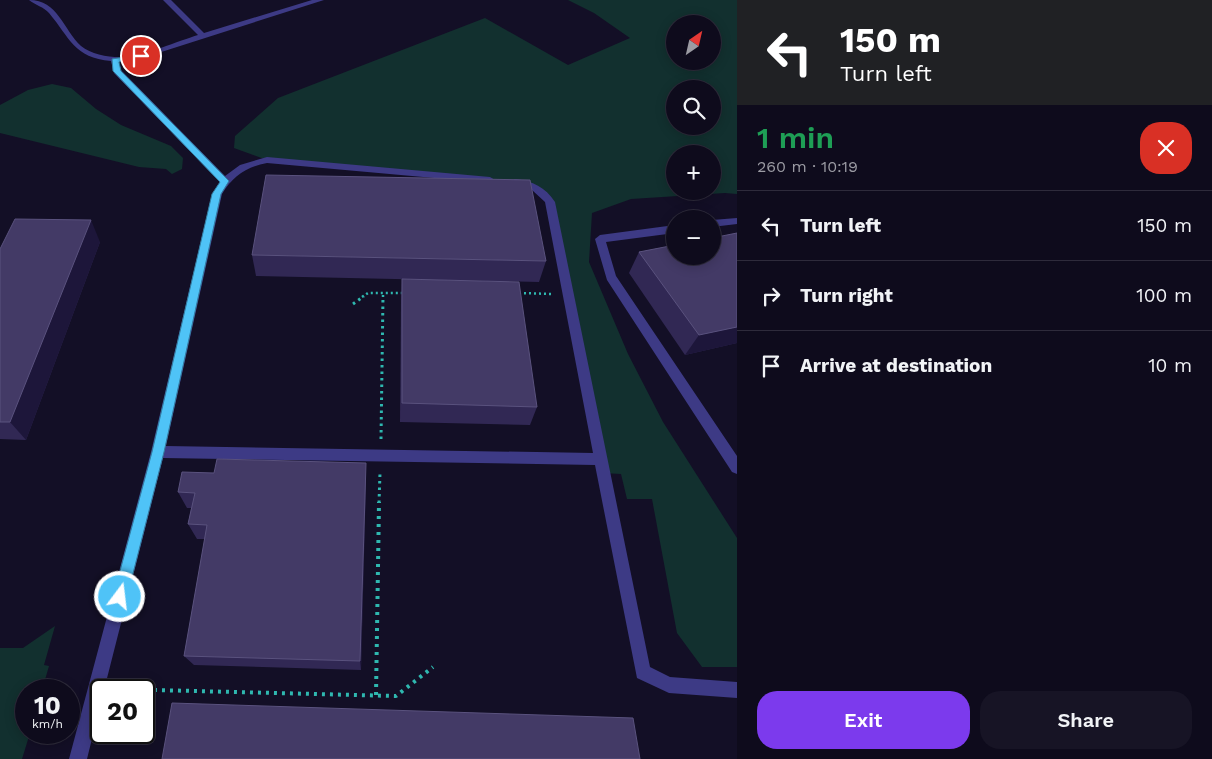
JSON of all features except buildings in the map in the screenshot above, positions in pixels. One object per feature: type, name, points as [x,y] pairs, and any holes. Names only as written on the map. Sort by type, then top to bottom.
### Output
[{"type":"lane","points":[[33,0],[50,9],[79,48],[101,58],[115,60],[141,56],[320,0]]},
{"type":"lane","points":[[167,0],[203,36]]},
{"type":"lane","points":[[115,60],[117,71],[224,181]]},
{"type":"lane","points":[[98,679],[158,452],[217,194],[224,181],[237,169],[248,163],[267,160],[527,184],[537,187],[550,202],[643,672],[670,685],[737,690]]},
{"type":"lane","points":[[721,223],[737,221]]},
{"type":"lane","points":[[666,230],[600,239],[611,277],[737,468]]},
{"type":"lane","points":[[158,452],[600,459]]},
{"type":"lane","points":[[78,759],[90,712]]},
{"type":"path","points":[[376,695],[384,292]]},
{"type":"path","points":[[353,304],[368,293],[413,293]]},
{"type":"path","points":[[510,293],[568,294]]},
{"type":"path","points":[[155,689],[396,696],[433,667]]},
{"type":"green space","points":[[568,0],[737,0],[737,194],[721,193],[721,145],[666,145],[666,197],[631,199],[592,213],[589,262],[628,354],[663,422],[737,538],[737,667],[702,667],[677,633],[652,499],[627,499],[621,474],[603,473],[550,202],[537,187],[267,160],[234,148],[235,136],[278,98],[485,18],[568,65],[630,38],[594,13]]},
{"type":"green space","points":[[52,84],[71,88],[96,109],[121,125],[171,146],[183,158],[182,169],[172,174],[166,169],[139,167],[0,133],[0,105],[28,90]]},
{"type":"green space","points":[[55,626],[44,665],[49,666],[45,679],[15,679],[15,744],[27,744],[22,759],[0,759],[0,648],[23,648]]},
{"type":"route","points":[[120,597],[158,452],[217,194],[224,181],[117,71],[115,60],[127,60],[141,56]]}]
